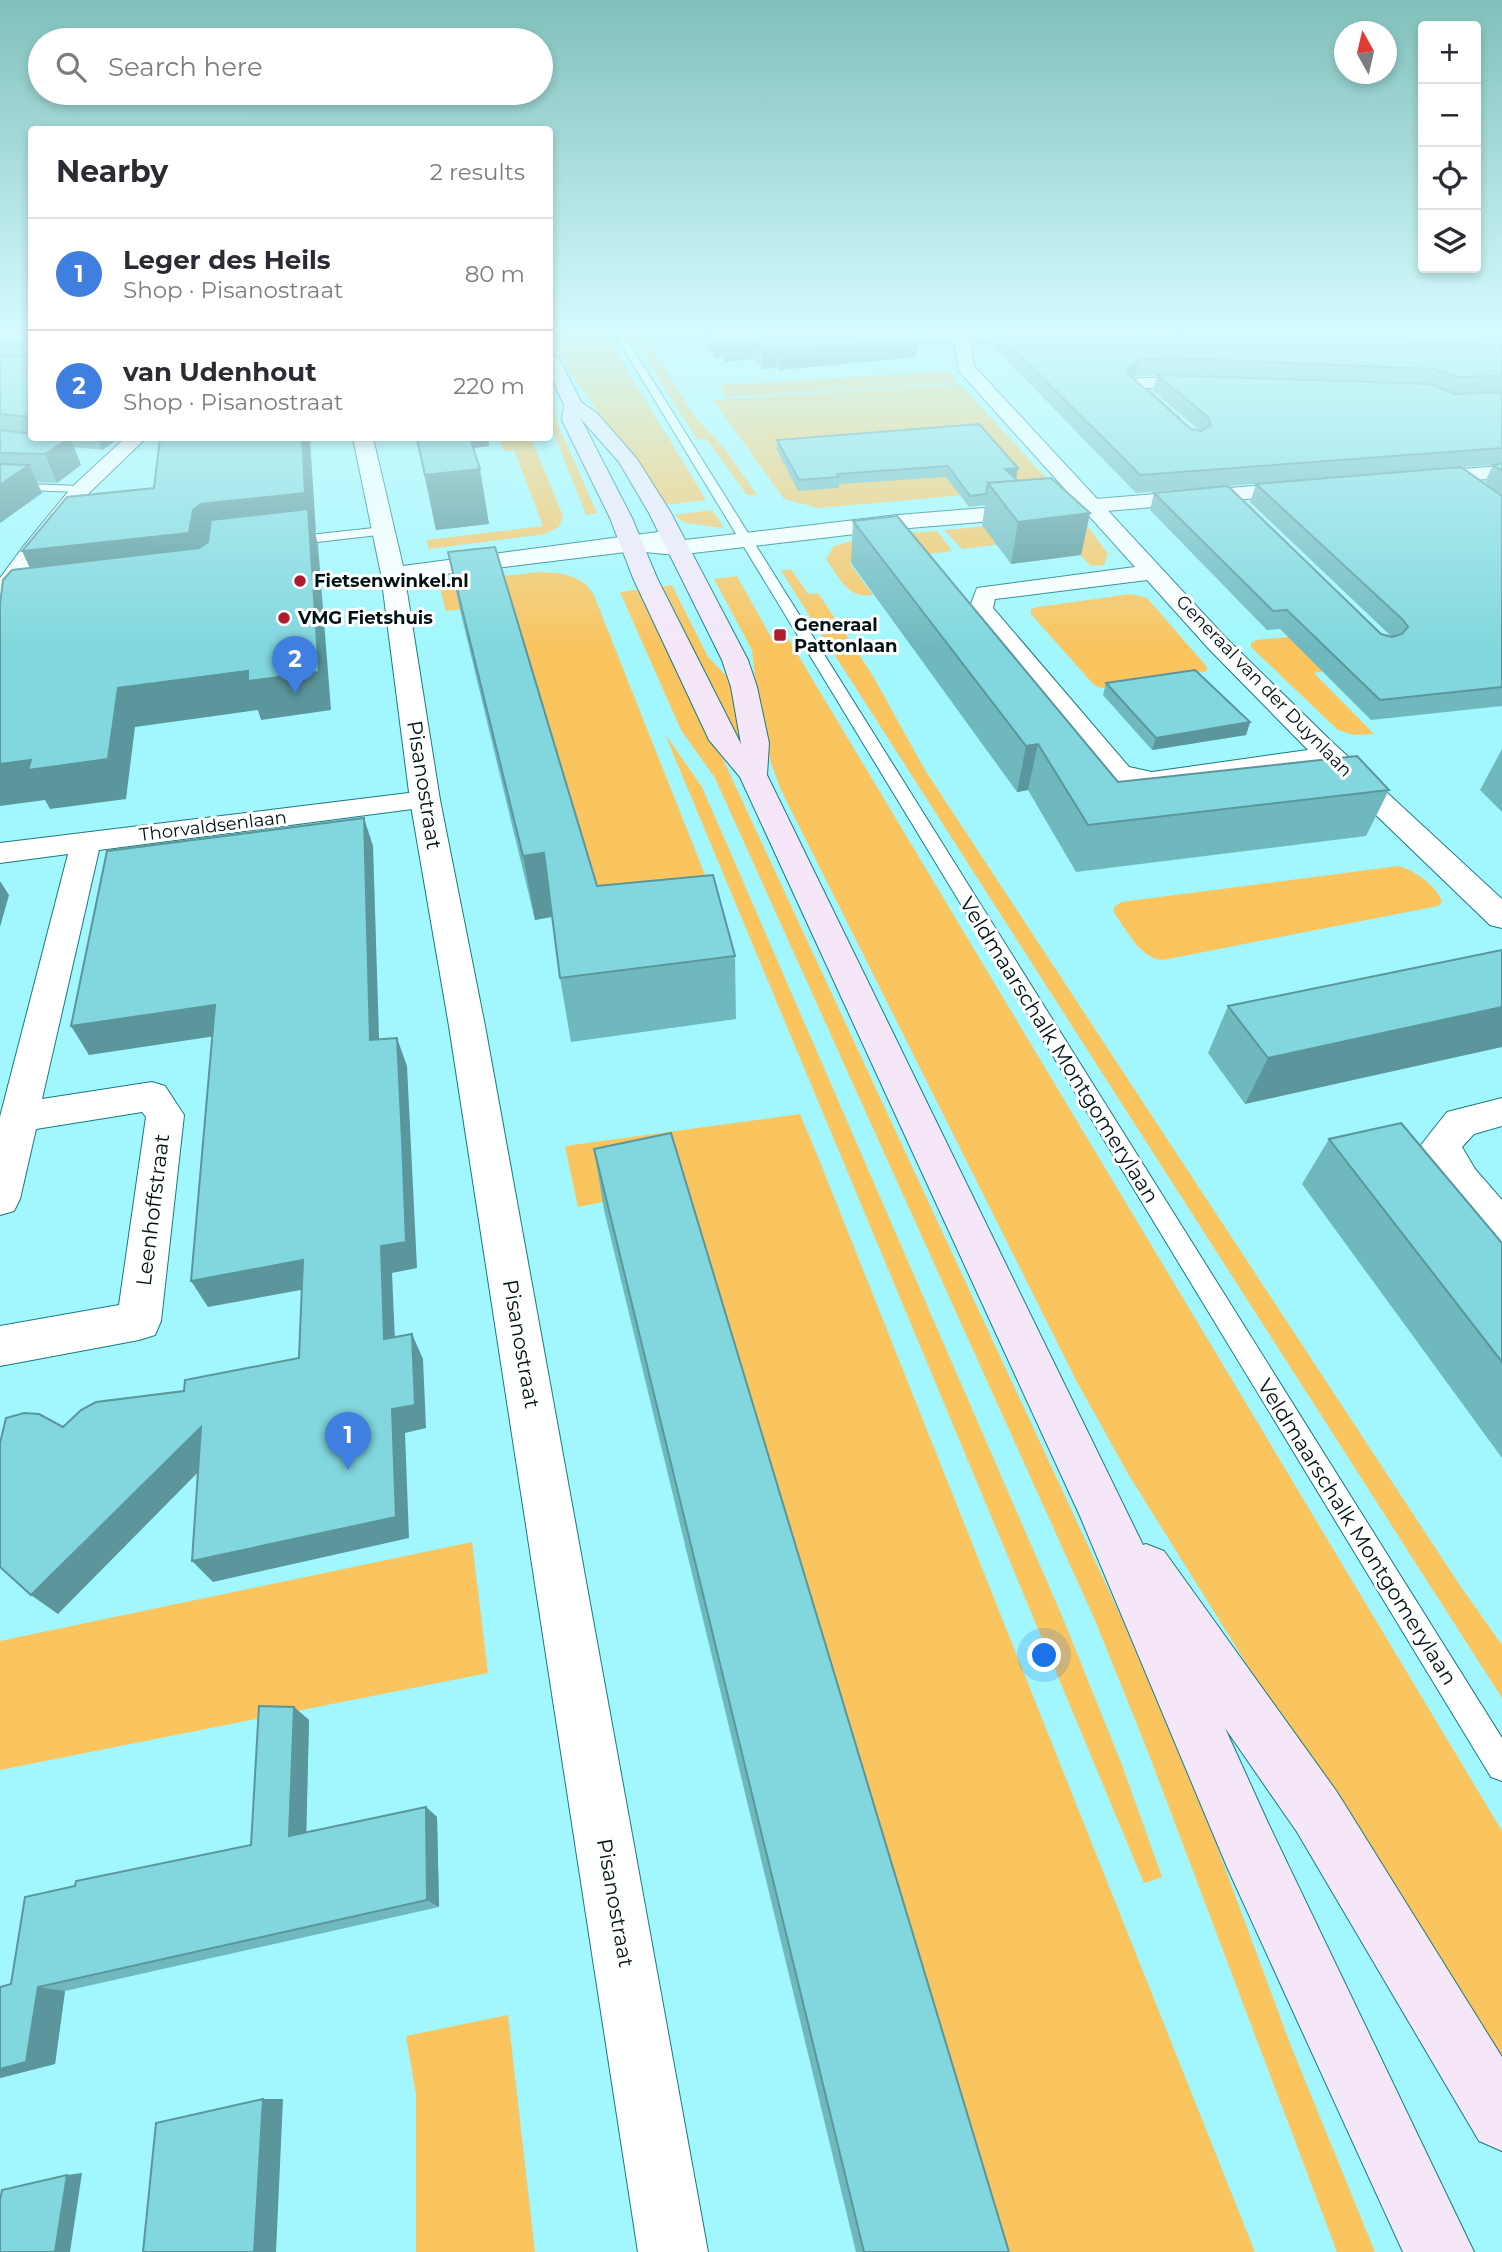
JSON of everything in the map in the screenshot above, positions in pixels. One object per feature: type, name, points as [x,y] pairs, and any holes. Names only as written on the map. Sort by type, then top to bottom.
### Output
[{"type":"main road","points":[[580,438],[634,544],[645,578],[723,740],[753,775],[1098,1501],[1248,1846],[1438,2252]]},
{"type":"main road","points":[[609,438],[627,459],[674,542],[735,660],[744,687],[755,743],[753,775]]},
{"type":"main road","points":[[1098,1501],[1317,1812],[1502,2118]]},
{"type":"street","name":"Generaal van der Duynlaan","points":[[1031,438],[1217,643],[1329,755],[1502,917]]},
{"type":"street","points":[[4,600],[80,489],[108,459],[132,441]]},
{"type":"street","name":"Pisanostraat","points":[[363,441],[388,552],[425,800],[467,1026],[673,2252]]},
{"type":"street","points":[[81,456],[108,459]]},
{"type":"street","points":[[1403,480],[1502,472]]},
{"type":"street","points":[[1457,475],[1480,491]]},
{"type":"street","points":[[388,552],[674,542],[1321,486]]},
{"type":"street","points":[[1227,494],[1246,513]]},
{"type":"street","points":[[1154,572],[985,593],[981,609],[1119,773],[1152,781],[1329,755]]},
{"type":"street","name":"Thorvaldsenlaan","points":[[0,853],[425,800]]},
{"type":"street","points":[[0,1199],[86,842]]},
{"type":"street","name":"Leenhoffstraat","points":[[0,1346],[139,1321],[165,1115],[152,1096],[19,1117]]},
{"type":"street","points":[[1502,1112],[1461,1122],[1441,1145],[1461,1180],[1502,1229]]},
{"type":"lane","name":"Veldmaarschalk Montgomerylaan","points":[[683,438],[1502,1766]]},
{"type":"lane","points":[[0,486],[80,489]]},
{"type":"lane","points":[[280,542],[388,552]]},
{"type":"shaded area","points":[[556,438],[564,438],[597,513],[586,515]]},
{"type":"shaded area","points":[[617,438],[669,438],[706,500],[664,505]]},
{"type":"shaded area","points":[[715,438],[757,495],[747,495],[707,440],[697,439]]},
{"type":"shaded area","points":[[740,438],[1009,438],[1054,487],[819,508],[784,499]]},
{"type":"shaded area","points":[[500,441],[532,441],[563,516],[559,527],[545,534],[428,549],[427,540],[543,526],[514,450],[504,451]]},
{"type":"shaded area","points":[[712,510],[724,528],[685,523],[674,515]]},
{"type":"shaded area","points":[[1085,523],[1108,554],[1104,565],[1091,566],[1062,536]]},
{"type":"shaded area","points":[[1010,524],[1025,541],[962,549],[944,530]]},
{"type":"shaded area","points":[[937,531],[952,551],[886,559],[874,536]]},
{"type":"shaded area","points":[[863,538],[850,564],[873,595],[857,594],[850,590],[826,559],[834,546]]},
{"type":"shaded area","points":[[791,569],[808,594],[818,593],[873,676],[925,770],[1461,1587],[1502,1645],[1502,1698],[781,571]]},
{"type":"shaded area","points":[[539,572],[576,578],[593,593],[717,905],[601,928],[507,604],[446,611],[440,588],[448,582]]},
{"type":"shaded area","points":[[737,576],[771,637],[786,635],[1502,1831],[1502,2073],[1130,1477],[1077,1382],[781,790],[771,763],[756,688],[752,650],[714,579]]},
{"type":"shaded area","points":[[672,585],[708,657],[735,685],[747,751],[740,751],[661,587]]},
{"type":"shaded area","points":[[640,589],[721,755],[1122,1619],[1213,1836],[1291,2046],[1375,2252],[1337,2252],[1145,1744],[1094,1618],[715,778],[681,730],[620,592]]},
{"type":"shaded area","points":[[1131,594],[1147,598],[1207,667],[1207,671],[1102,688],[1094,685],[1031,614],[1031,609],[1038,607]]},
{"type":"shaded area","points":[[1297,636],[1331,670],[1314,673],[1374,734],[1354,735],[1338,730],[1251,647],[1251,643],[1257,640]]},
{"type":"shaded area","points":[[665,734],[702,787],[1062,1616],[1122,1765],[1162,1877],[1144,1883]]},
{"type":"shaded area","points":[[1398,866],[1424,880],[1435,890],[1442,902],[1438,906],[1163,960],[1147,955],[1114,913],[1114,907],[1121,902]]},
{"type":"shaded area","points":[[800,1114],[1255,2252],[991,2252],[680,1186],[578,1207],[565,1146]]},
{"type":"shaded area","points":[[472,1542],[488,1673],[0,1770],[0,1641]]},
{"type":"shaded area","points":[[508,2015],[535,2252],[416,2252],[416,2094],[406,2036]]},
{"type":"building","points":[[0,438],[65,441],[45,454],[0,453]]},
{"type":"building","points":[[991,438],[1018,468],[1005,469],[1018,481],[988,483],[986,494],[970,496],[948,466],[837,474],[839,477],[799,480],[777,440]]},
{"type":"building","points":[[1103,438],[1502,438],[1502,448],[1140,475]]},
{"type":"building","points":[[160,441],[302,441],[305,493],[201,504],[193,510],[189,533],[22,551],[67,497],[154,488]]},
{"type":"building","points":[[418,441],[471,441],[480,469],[425,475]]},
{"type":"building","points":[[1502,463],[1502,471],[1493,465]]},
{"type":"building","points":[[0,464],[29,465],[0,485]]},
{"type":"building","points":[[1461,467],[1502,496],[1502,687],[1380,700],[1287,610],[1273,611],[1154,493],[1228,486],[1381,634],[1392,637],[1402,634],[1408,627],[1403,620],[1256,484]]},
{"type":"building","points":[[1051,478],[1090,513],[1018,522],[988,483]]},
{"type":"building","points":[[308,509],[319,672],[248,681],[248,671],[118,688],[108,759],[28,770],[31,760],[0,764],[0,604],[3,580],[12,570],[199,548],[208,542],[211,520]]},
{"type":"building","points":[[897,516],[1118,782],[1357,756],[1389,790],[1088,825],[1038,744],[1026,746],[853,521]]},
{"type":"building","points":[[495,547],[597,886],[713,875],[735,956],[560,978],[544,853],[523,856],[448,552]]},
{"type":"building","points":[[1195,670],[1250,722],[1156,738],[1106,683]]},
{"type":"building","points":[[364,818],[370,1040],[397,1038],[406,1242],[381,1246],[384,1339],[412,1334],[415,1405],[392,1409],[396,1517],[192,1561],[201,1427],[31,1595],[0,1567],[0,1443],[6,1418],[24,1413],[39,1414],[63,1427],[81,1410],[96,1402],[184,1391],[185,1380],[299,1358],[303,1260],[191,1281],[215,1005],[71,1026],[107,851]]},
{"type":"building","points":[[1502,950],[1502,1007],[1268,1058],[1228,1006]]},
{"type":"building","points":[[1401,1123],[1502,1243],[1502,1362],[1329,1139]]},
{"type":"building","points":[[671,1133],[1009,2252],[864,2252],[594,1149]]},
{"type":"building","points":[[259,1706],[294,1707],[289,1836],[426,1807],[427,1900],[38,1987],[26,2062],[0,2069],[0,1987],[11,1984],[25,1897],[75,1886],[76,1881],[251,1845]]},
{"type":"building","points":[[263,2099],[254,2252],[143,2252],[156,2123]]},
{"type":"building","points":[[67,2175],[55,2252],[0,2252],[2,2190]]},
{"type":"place","name":"Fietsenwinkel.nl","points":[[300,581]]},
{"type":"place","name":"VMG Fietshuis","points":[[284,618]]},
{"type":"place","name":"Generaal Pattonlaan","points":[[780,635]]},
{"type":"place","name":"van Udenhout","points":[[295,694]]},
{"type":"place","name":"Leger des Heils","points":[[348,1470]]}]
